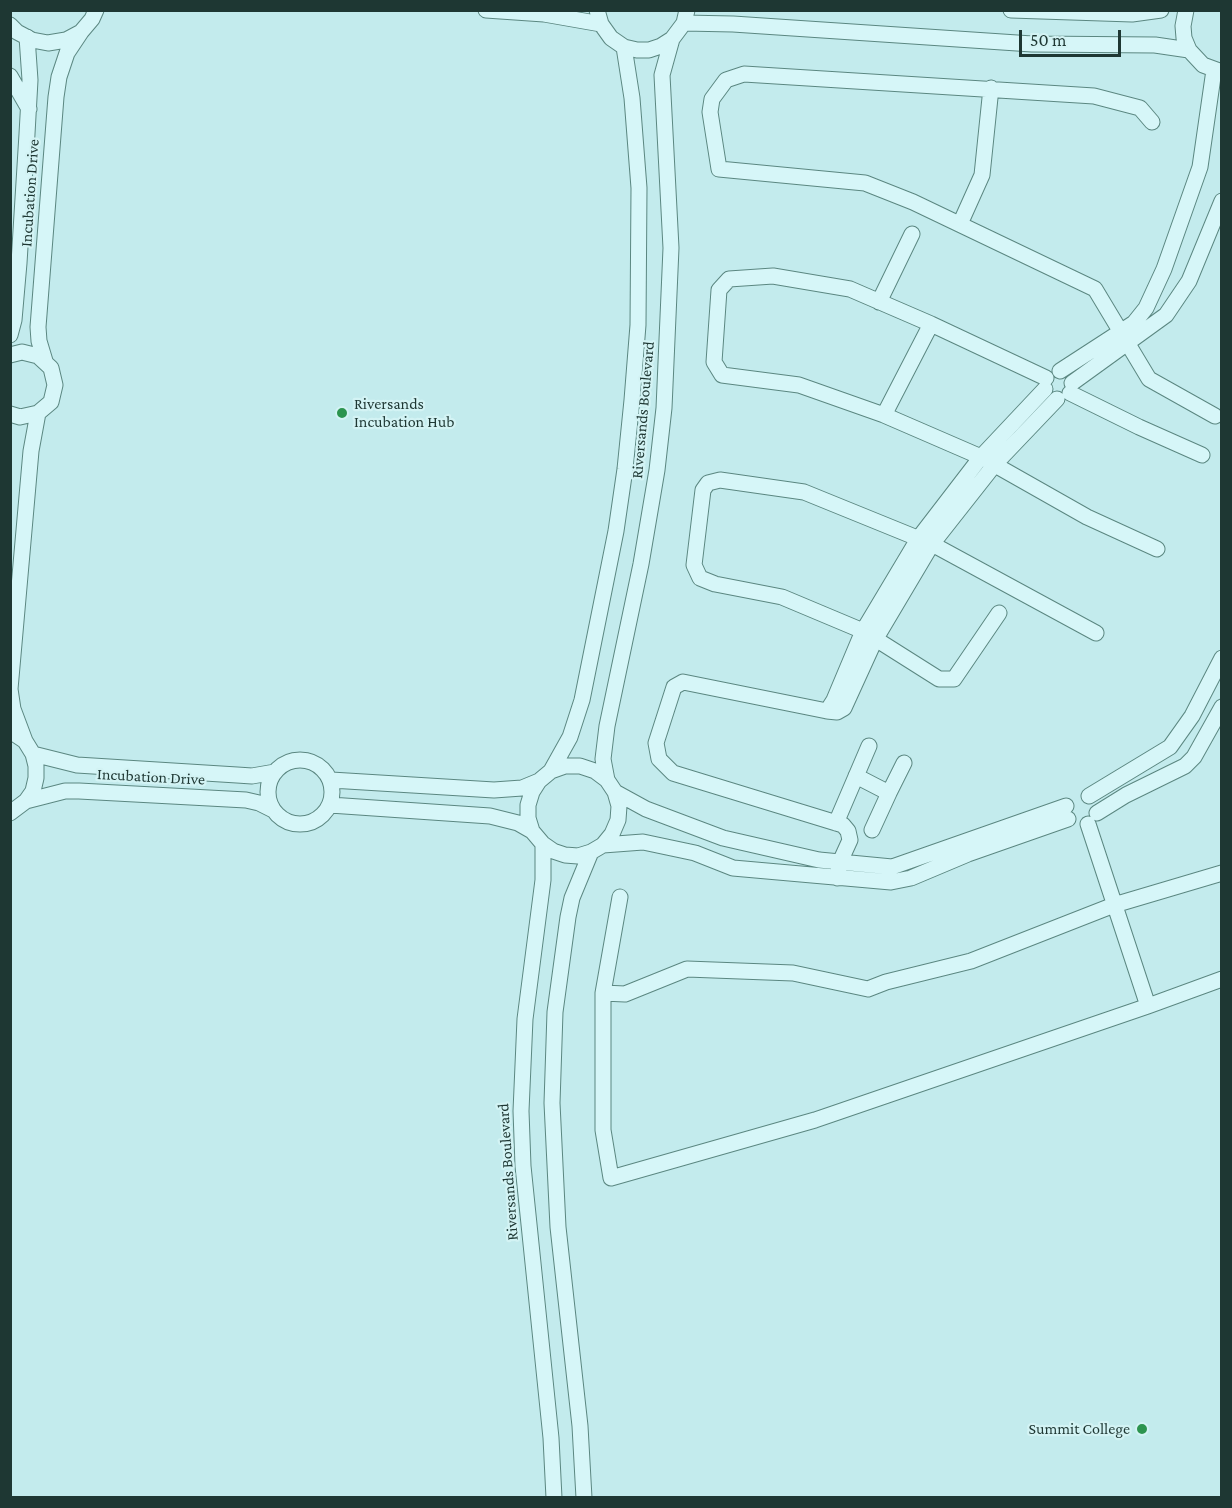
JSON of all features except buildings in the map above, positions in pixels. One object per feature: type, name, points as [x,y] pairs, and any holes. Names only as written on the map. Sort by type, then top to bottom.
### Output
[{"type":"street","name":"Incubation Drive","points":[[38,413],[51,402],[56,385],[51,368],[45,361],[39,341],[38,327],[59,77],[68,53],[96,10]]},
{"type":"street","points":[[486,10],[599,17],[611,38],[624,46],[637,50],[649,50],[672,39],[686,17],[733,24],[1032,44],[1155,45],[1189,50]]},
{"type":"street","points":[[1011,10],[1132,14],[1161,10]]},
{"type":"street","points":[[1124,338],[1146,308],[1164,269],[1200,167],[1218,71],[1203,65],[1189,50],[1184,38],[1183,26],[1186,10]]},
{"type":"street","name":"Incubation Drive","points":[[10,335],[14,320],[19,262],[30,80],[16,32]]},
{"type":"street","points":[[16,32],[48,43],[66,40],[81,32]]},
{"type":"street","name":"Riversands Boulevard","points":[[611,786],[603,759],[607,726],[641,564],[657,470],[664,408],[671,248],[662,75],[672,39]]},
{"type":"street","name":"Riversands Boulevard","points":[[545,776],[570,737],[582,700],[606,584],[627,458],[638,325],[639,188],[633,110],[624,46]]},
{"type":"street","points":[[1152,122],[1140,108],[1094,96],[744,74],[726,80],[712,99],[710,112],[719,169],[865,183],[913,202],[1095,289],[1149,380],[1215,416]]},
{"type":"street","points":[[10,76],[29,109]]},
{"type":"street","points":[[960,224],[982,175],[991,88]]},
{"type":"street","points":[[837,878],[840,862],[850,840],[848,831],[843,825],[673,773],[659,759],[656,743],[674,687],[683,682],[827,711],[925,542],[981,457],[1058,386],[1124,338],[1166,315],[1189,281],[1221,201]]},
{"type":"street","points":[[879,302],[912,234]]},
{"type":"street","points":[[1164,269],[1189,281]]},
{"type":"street","points":[[1156,549],[1073,509],[981,457],[884,415],[799,386],[722,375],[714,362],[719,290],[729,279],[773,276],[850,289],[931,324],[1139,427],[1202,454]]},
{"type":"street","points":[[884,415],[931,324]]},
{"type":"street","points":[[10,355],[22,352],[31,353],[45,361]]},
{"type":"street","points":[[925,542],[995,464],[1058,386]]},
{"type":"street","points":[[10,414],[20,417],[38,413],[33,434],[10,689],[12,710],[36,766],[36,778],[33,790],[26,801],[10,813]]},
{"type":"street","points":[[999,613],[954,679],[939,679],[869,636],[782,597],[715,584],[700,578],[694,565],[703,490],[708,483],[720,480],[804,492],[925,542],[1096,633]]},
{"type":"street","points":[[1089,796],[1170,747],[1192,716],[1220,665]]},
{"type":"street","points":[[1067,812],[1078,825],[1092,819],[1126,795],[1185,766],[1194,757],[1221,707]]},
{"type":"street","name":"Incubation Drive","points":[[10,731],[29,747],[77,765],[252,776],[275,772]]},
{"type":"street","points":[[836,823],[869,746]]},
{"type":"street","points":[[305,760],[325,771],[331,780],[333,791],[330,806],[326,812],[319,819],[299,825],[280,818],[273,810],[268,791],[275,772],[289,762],[305,760]]},
{"type":"street","points":[[872,830],[904,763]]},
{"type":"street","points":[[331,780],[494,790],[522,788],[565,766],[580,766],[595,771],[611,786],[646,809],[723,838],[819,860],[892,867],[1067,812]]},
{"type":"street","points":[[532,831],[528,818],[528,805],[532,792],[545,776]]},
{"type":"street","points":[[856,776],[890,793]]},
{"type":"street","points":[[584,1497],[580,1426],[558,1227],[552,1102],[555,1012],[572,898],[597,848],[612,834],[618,820],[618,806],[611,786]]},
{"type":"street","name":"Incubation Drive","points":[[26,801],[65,791],[79,791],[246,800],[273,810]]},
{"type":"street","points":[[1067,812],[1071,798],[1075,795],[1089,796],[1096,803],[1092,819],[1114,905],[1148,1006]]},
{"type":"street","points":[[330,806],[490,816],[518,823],[532,831],[543,844],[553,851],[565,855],[578,856],[597,848],[643,842],[695,853],[733,868],[891,882],[911,878],[1067,812]]},
{"type":"street","points":[[713,861],[723,838]]},
{"type":"street","name":"Riversands Boulevard","points":[[543,844],[543,880],[525,1019],[521,1111],[523,1166],[554,1497]]},
{"type":"street","points":[[603,993],[625,994],[687,969],[793,973],[868,989],[886,982],[971,961],[1114,905],[1221,873]]},
{"type":"street","points":[[620,897],[603,993],[603,1130],[611,1178],[815,1120],[1221,979]]},
{"type":"place","name":"Riversands Incubation Hub","points":[[342,413]]},
{"type":"place","name":"Summit College","points":[[1142,1429]]}]
